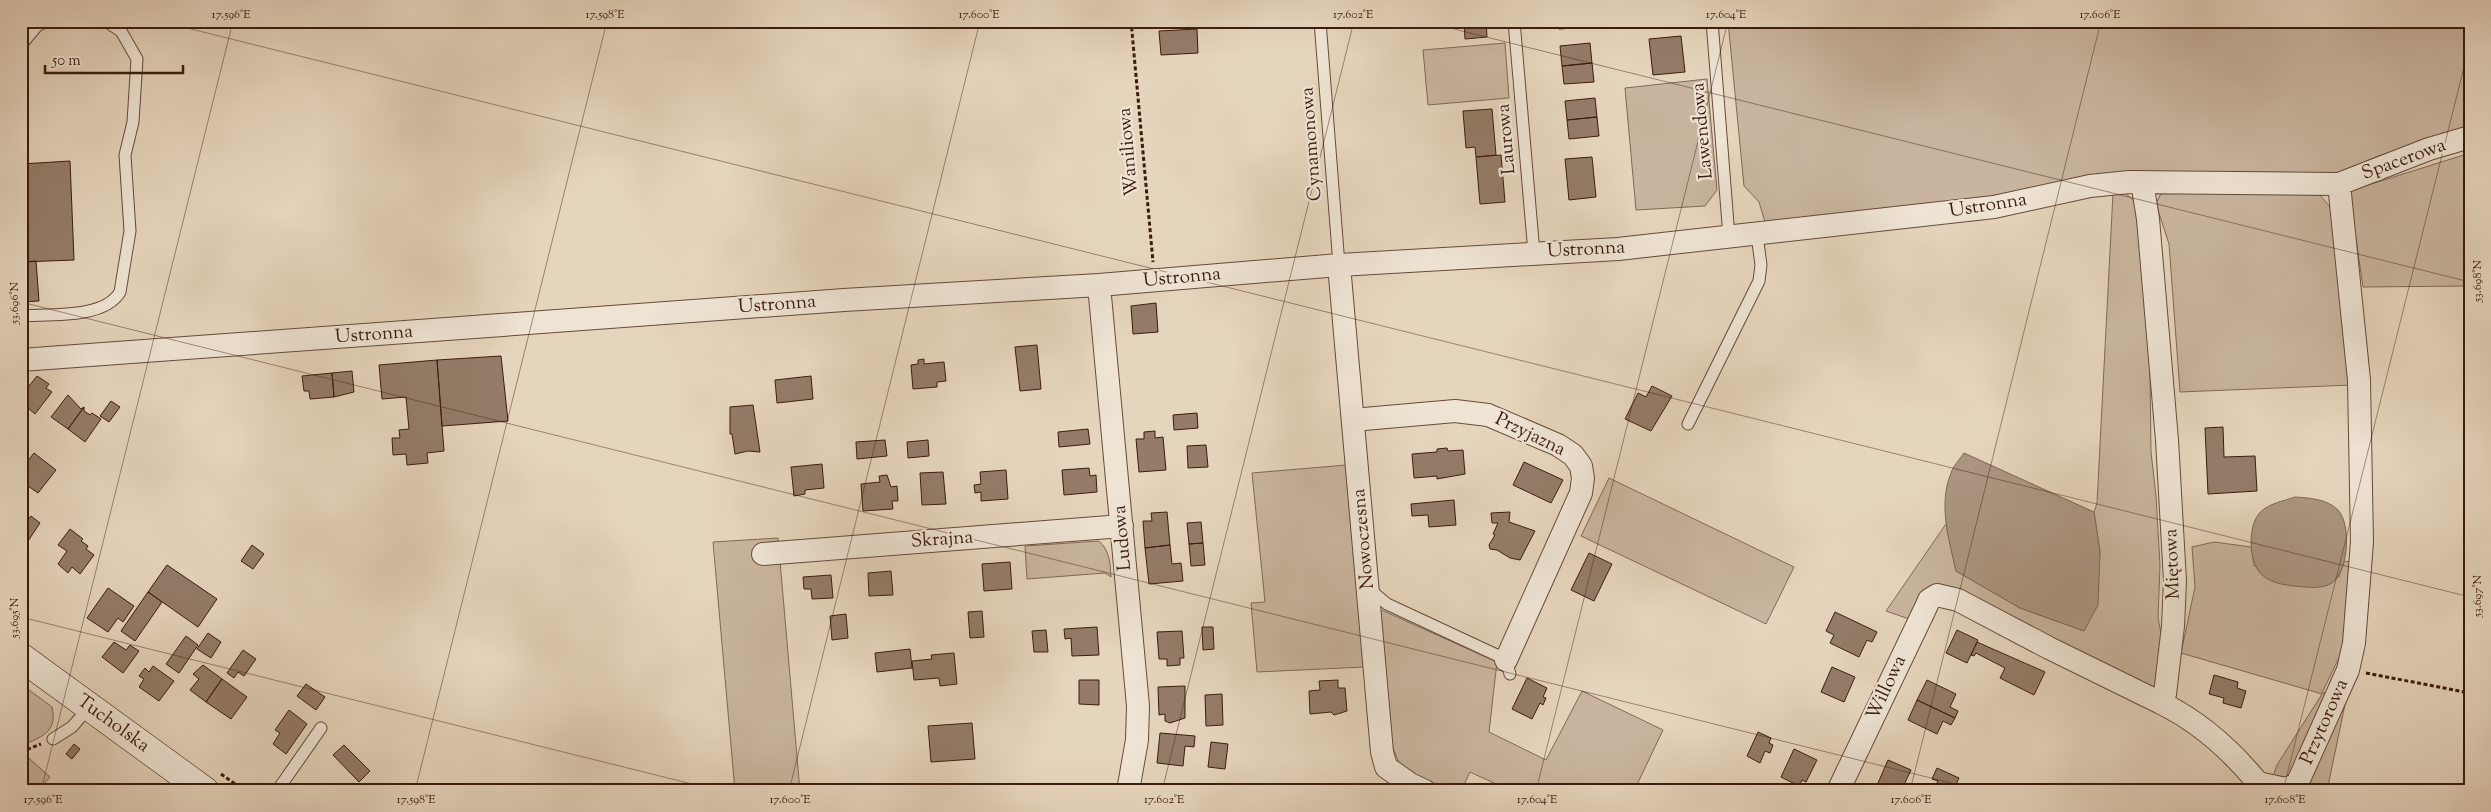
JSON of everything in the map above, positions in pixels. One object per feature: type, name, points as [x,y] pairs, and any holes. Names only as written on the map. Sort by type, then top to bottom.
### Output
[{"type":"main road","name":"Tucholska","points":[[21,657],[205,791]]},
{"type":"street","name":"Spacerowa","points":[[2339,184],[2429,149],[2470,137]]},
{"type":"street","name":"Ustronna","points":[[21,360],[844,300],[1099,285],[1339,265],[1618,248],[1757,235],[1994,207],[2090,186],[2142,182],[2339,184]]},
{"type":"street","name":"Miętowa","points":[[2142,182],[2148,219],[2167,440],[2175,581],[2173,626],[2165,694],[2161,703]]},
{"type":"street","name":"Przytorowa","points":[[2257,787],[2286,789],[2297,784],[2348,670],[2357,609],[2363,500],[2359,380],[2339,184]]},
{"type":"street","name":"Nowoczesna","points":[[1339,265],[1382,752],[1386,767],[1410,784],[1425,791]]},
{"type":"street","name":"Ludowa","points":[[1099,285],[1138,706],[1137,740],[1128,791]]},
{"type":"street","name":"Przyjazna","points":[[1353,420],[1455,411],[1488,414],[1558,445],[1573,456],[1581,466],[1583,478],[1581,493],[1508,667]]},
{"type":"street","name":"Skrajna","points":[[763,554],[1122,526]]},
{"type":"street","name":"Willowa","points":[[1838,791],[1929,600],[1937,595],[1958,600],[2049,648],[2161,703]]},
{"type":"street","points":[[2161,703],[2179,711],[2222,743],[2257,787]]},
{"type":"lane","points":[[21,45],[37,26],[47,21]]},
{"type":"lane","points":[[21,316],[92,312],[116,300],[120,292],[130,231],[125,155],[136,99],[136,59],[120,31],[107,22],[94,21]]},
{"type":"lane","name":"Cynamonowa","points":[[1320,21],[1339,265]]},
{"type":"lane","name":"Laurowa","points":[[1514,21],[1534,253]]},
{"type":"lane","name":"Lawendowa","points":[[1712,21],[1729,237]]},
{"type":"lane","points":[[1688,424],[1759,281],[1761,265],[1757,235]]},
{"type":"lane","points":[[1368,588],[1387,604],[1508,667]]},
{"type":"lane","points":[[53,739],[72,727],[90,706]]},
{"type":"lane","points":[[278,791],[322,728]]},
{"type":"path","name":"Waniliowa","points":[[1131,21],[1155,280]]},
{"type":"path","points":[[2348,670],[2470,693]]},
{"type":"path","points":[[21,752],[53,739]]},
{"type":"shaded area","points":[[1728,21],[2470,21],[2470,128],[2381,155],[2330,176],[1970,201],[1765,222],[1759,202],[1744,186]]},
{"type":"shaded area","points":[[1505,43],[1509,98],[1428,105],[1423,50]]},
{"type":"shaded area","points":[[1707,79],[1717,190],[1705,206],[1636,210],[1625,88]]},
{"type":"shaded area","points":[[2470,153],[2470,286],[2363,287],[2349,191]]},
{"type":"shaded area","points":[[2162,191],[2320,195],[2330,207],[2352,385],[2180,392],[2169,244],[2156,204]]},
{"type":"shaded area","points":[[2113,193],[2125,193],[2139,205],[2149,295],[2151,452],[2160,565],[2158,618],[2164,649],[2157,689],[1954,590],[1909,619],[1886,611],[1946,524],[1956,571],[2020,608],[2084,631],[2100,552],[2094,512],[2097,503]]},
{"type":"shaded area","points":[[1964,453],[2094,512],[2100,552],[2098,605],[2084,631],[2020,608],[1956,571],[1946,522],[1945,497],[1952,470]]},
{"type":"shaded area","points":[[1346,465],[1365,667],[1257,672],[1251,603],[1265,602],[1252,473]]},
{"type":"shaded area","points":[[1609,478],[1794,567],[1766,624],[1581,536]]},
{"type":"shaded area","points":[[2295,497],[2329,503],[2338,510],[2342,517],[2347,538],[2344,562],[2335,580],[2328,585],[2307,587],[2276,583],[2267,579],[2256,567],[2252,552],[2251,536],[2258,515],[2265,508]]},
{"type":"shaded area","points":[[778,538],[800,791],[735,791],[713,542]]},
{"type":"shaded area","points":[[1099,541],[1103,545],[1110,562],[1111,577],[1105,573],[1027,579],[1025,546]]},
{"type":"shaded area","points":[[2214,542],[2251,547],[2254,566],[2339,577],[2343,562],[2355,560],[2348,639],[2322,693],[2348,690],[2327,791],[2268,791],[2277,765],[2322,694],[2181,653],[2195,587],[2192,547]]},
{"type":"shaded area","points":[[1377,608],[1497,662],[1489,732],[1546,760],[1582,691],[1663,730],[1634,791],[1511,791],[1470,772],[1461,791],[1432,788],[1412,780],[1398,760],[1386,719],[1380,671]]},
{"type":"shaded area","points":[[21,684],[52,707],[53,722],[42,736],[21,745]]},
{"type":"shaded area","points":[[21,751],[50,777],[38,791],[21,791]]},
{"type":"building","points":[[1464,21],[1486,21],[1487,37],[1465,39]]},
{"type":"building","points":[[1559,21],[1588,21],[1588,27],[1559,29]]},
{"type":"building","points":[[1197,29],[1198,53],[1161,55],[1159,31]]},
{"type":"building","points":[[1681,36],[1685,72],[1653,75],[1649,39]]},
{"type":"building","points":[[1590,43],[1592,63],[1562,66],[1560,46]]},
{"type":"building","points":[[1592,63],[1594,82],[1564,84],[1562,66]]},
{"type":"building","points":[[1595,98],[1597,117],[1567,120],[1565,101]]},
{"type":"building","points":[[1492,109],[1496,155],[1476,157],[1475,147],[1466,148],[1463,111]]},
{"type":"building","points":[[1597,117],[1599,136],[1569,139],[1567,120]]},
{"type":"building","points":[[1501,155],[1505,202],[1480,204],[1476,157]]},
{"type":"building","points":[[1592,157],[1596,197],[1569,200],[1565,159]]},
{"type":"building","points":[[70,161],[74,260],[21,262],[21,164]]},
{"type":"building","points":[[36,261],[39,301],[21,302],[21,262]]},
{"type":"building","points":[[1156,303],[1158,332],[1133,334],[1131,306]]},
{"type":"building","points":[[1037,345],[1041,389],[1020,391],[1015,347]]},
{"type":"building","points":[[501,356],[508,421],[442,426],[437,360]]},
{"type":"building","points":[[924,359],[924,364],[944,362],[946,381],[937,382],[937,387],[913,389],[911,365],[918,364],[918,360]]},
{"type":"building","points":[[437,360],[444,451],[427,453],[428,463],[407,465],[406,454],[393,455],[392,438],[400,438],[399,430],[409,429],[406,397],[382,399],[379,365]]},
{"type":"building","points":[[352,371],[354,392],[334,397],[332,373]]},
{"type":"building","points":[[332,373],[334,397],[310,399],[309,391],[304,391],[302,376]]},
{"type":"building","points":[[37,376],[49,384],[46,388],[52,392],[35,414],[21,402],[21,396]]},
{"type":"building","points":[[811,376],[813,399],[777,403],[775,380]]},
{"type":"building","points":[[1652,386],[1672,396],[1651,431],[1625,419],[1638,393],[1646,397]]},
{"type":"building","points":[[68,395],[81,409],[84,407],[68,429],[51,417]]},
{"type":"building","points":[[111,401],[120,407],[109,422],[100,416]]},
{"type":"building","points":[[753,405],[760,452],[748,451],[735,454],[732,434],[730,434],[730,407]]},
{"type":"building","points":[[84,407],[84,411],[90,415],[92,413],[101,419],[85,442],[68,429]]},
{"type":"building","points":[[1197,413],[1198,428],[1174,430],[1173,415]]},
{"type":"building","points":[[2223,427],[2224,457],[2255,456],[2257,491],[2208,494],[2205,428]]},
{"type":"building","points":[[1088,429],[1090,444],[1059,447],[1058,432]]},
{"type":"building","points":[[1155,431],[1155,438],[1163,437],[1166,470],[1139,472],[1136,439],[1144,439],[1144,432]]},
{"type":"building","points":[[885,440],[887,456],[857,459],[856,442]]},
{"type":"building","points":[[928,440],[929,456],[908,458],[907,442]]},
{"type":"building","points":[[1206,445],[1208,467],[1188,468],[1187,446]]},
{"type":"building","points":[[1447,448],[1448,451],[1463,450],[1465,474],[1437,479],[1437,476],[1414,478],[1412,454],[1437,452],[1437,449]]},
{"type":"building","points":[[34,453],[56,470],[38,493],[21,481],[21,470]]},
{"type":"building","points":[[1524,462],[1563,480],[1551,503],[1513,485]]},
{"type":"building","points":[[822,464],[824,488],[805,490],[805,494],[794,496],[791,467]]},
{"type":"building","points":[[1089,468],[1090,476],[1096,475],[1097,492],[1064,495],[1062,470]]},
{"type":"building","points":[[1006,470],[1008,499],[981,501],[981,492],[975,493],[974,485],[981,484],[980,472]]},
{"type":"building","points":[[943,472],[946,504],[922,505],[920,473]]},
{"type":"building","points":[[887,475],[891,487],[897,486],[898,501],[892,501],[893,509],[863,511],[861,484],[880,482],[879,476]]},
{"type":"building","points":[[1454,500],[1456,525],[1429,527],[1428,515],[1412,516],[1411,504]]},
{"type":"building","points":[[1167,512],[1170,545],[1145,548],[1143,521],[1152,521],[1151,513]]},
{"type":"building","points":[[1510,512],[1509,522],[1535,531],[1520,560],[1510,558],[1497,550],[1490,549],[1489,545],[1495,535],[1493,534],[1498,523],[1492,523],[1491,513]]},
{"type":"building","points":[[31,516],[40,523],[26,544],[21,540],[21,530]]},
{"type":"building","points":[[1201,522],[1203,543],[1189,544],[1187,523]]},
{"type":"building","points":[[70,529],[83,539],[81,541],[88,546],[86,549],[94,555],[80,574],[72,567],[68,573],[58,564],[67,551],[58,545]]},
{"type":"building","points":[[1203,543],[1205,565],[1191,566],[1189,544]]},
{"type":"building","points":[[252,545],[264,554],[253,569],[241,561]]},
{"type":"building","points":[[1170,545],[1172,564],[1181,563],[1183,581],[1149,584],[1145,548]]},
{"type":"building","points":[[1589,553],[1612,564],[1594,601],[1571,590]]},
{"type":"building","points":[[1010,562],[1012,589],[984,591],[982,564]]},
{"type":"building","points":[[167,565],[217,599],[198,627],[148,592]]},
{"type":"building","points":[[891,571],[893,595],[869,596],[868,573]]},
{"type":"building","points":[[831,575],[833,598],[812,599],[811,589],[804,589],[803,577]]},
{"type":"building","points":[[108,588],[134,606],[123,622],[118,618],[108,632],[87,618]]},
{"type":"building","points":[[148,592],[162,602],[135,641],[121,631]]},
{"type":"building","points":[[982,611],[984,637],[970,638],[968,612]]},
{"type":"building","points":[[1835,612],[1877,632],[1872,642],[1867,640],[1859,657],[1830,643],[1834,635],[1826,631]]},
{"type":"building","points":[[846,614],[848,638],[832,640],[830,616]]},
{"type":"building","points":[[1097,627],[1099,655],[1072,656],[1071,638],[1065,639],[1064,629]]},
{"type":"building","points":[[1202,627],[1213,627],[1214,649],[1203,650]]},
{"type":"building","points":[[1046,630],[1048,652],[1034,652],[1032,631]]},
{"type":"building","points":[[1957,630],[1978,640],[1967,663],[1946,653]]},
{"type":"building","points":[[1182,631],[1184,658],[1180,658],[1180,665],[1167,666],[1167,659],[1159,659],[1157,632]]},
{"type":"building","points":[[208,633],[221,642],[211,658],[197,649]]},
{"type":"building","points":[[186,636],[198,645],[179,673],[166,664]]},
{"type":"building","points":[[114,642],[126,650],[130,645],[139,651],[123,673],[102,657]]},
{"type":"building","points":[[1977,642],[2045,672],[2034,695],[2000,678],[2005,668],[1976,653],[1974,656],[1971,655]]},
{"type":"building","points":[[910,649],[912,668],[877,672],[875,653]]},
{"type":"building","points":[[243,650],[256,659],[244,676],[238,672],[234,678],[227,673]]},
{"type":"building","points":[[954,653],[957,684],[940,686],[939,678],[914,680],[912,661],[932,659],[931,655]]},
{"type":"building","points":[[203,665],[222,679],[206,702],[190,690],[199,679],[193,674]]},
{"type":"building","points":[[153,666],[174,681],[159,701],[139,687],[144,679],[139,676],[145,668],[149,672]]},
{"type":"building","points":[[1832,667],[1855,677],[1844,702],[1821,692]]},
{"type":"building","points":[[2214,675],[2238,682],[2237,688],[2246,691],[2241,708],[2223,703],[2224,698],[2209,694]]},
{"type":"building","points":[[1527,678],[1547,688],[1543,697],[1546,698],[1543,705],[1540,703],[1532,719],[1512,709]]},
{"type":"building","points":[[222,679],[247,697],[231,719],[206,702]]},
{"type":"building","points":[[1079,680],[1099,680],[1099,705],[1079,704]]},
{"type":"building","points":[[1338,680],[1338,688],[1345,688],[1347,711],[1334,715],[1331,712],[1310,714],[1309,691],[1320,690],[1319,681]]},
{"type":"building","points":[[1927,680],[1956,694],[1950,707],[1958,711],[1955,718],[1917,700]]},
{"type":"building","points":[[306,684],[325,697],[316,710],[297,696]]},
{"type":"building","points":[[1185,686],[1185,718],[1170,723],[1165,721],[1165,714],[1159,715],[1158,687]]},
{"type":"building","points":[[1222,694],[1223,725],[1206,726],[1205,695]]},
{"type":"building","points":[[1917,700],[1955,718],[1951,725],[1943,721],[1937,734],[1908,720]]},
{"type":"building","points":[[289,710],[307,724],[286,754],[273,744],[280,733],[275,730]]},
{"type":"building","points":[[972,723],[975,759],[931,762],[928,726]]},
{"type":"building","points":[[1758,732],[1771,738],[1769,743],[1773,745],[1770,753],[1765,751],[1760,763],[1747,756]]},
{"type":"building","points":[[1160,733],[1195,736],[1194,747],[1185,746],[1183,766],[1157,763]]},
{"type":"building","points":[[1211,742],[1228,744],[1225,769],[1208,767]]},
{"type":"building","points":[[74,744],[80,749],[72,759],[66,754]]},
{"type":"building","points":[[344,745],[370,771],[359,782],[333,755]]},
{"type":"building","points":[[1794,749],[1817,760],[1806,782],[1802,780],[1799,786],[1781,777]]},
{"type":"building","points":[[1888,760],[1911,770],[1901,791],[1896,791],[1878,783]]},
{"type":"building","points":[[1937,768],[1959,778],[1953,791],[1933,791],[1938,781],[1932,779]]}]
